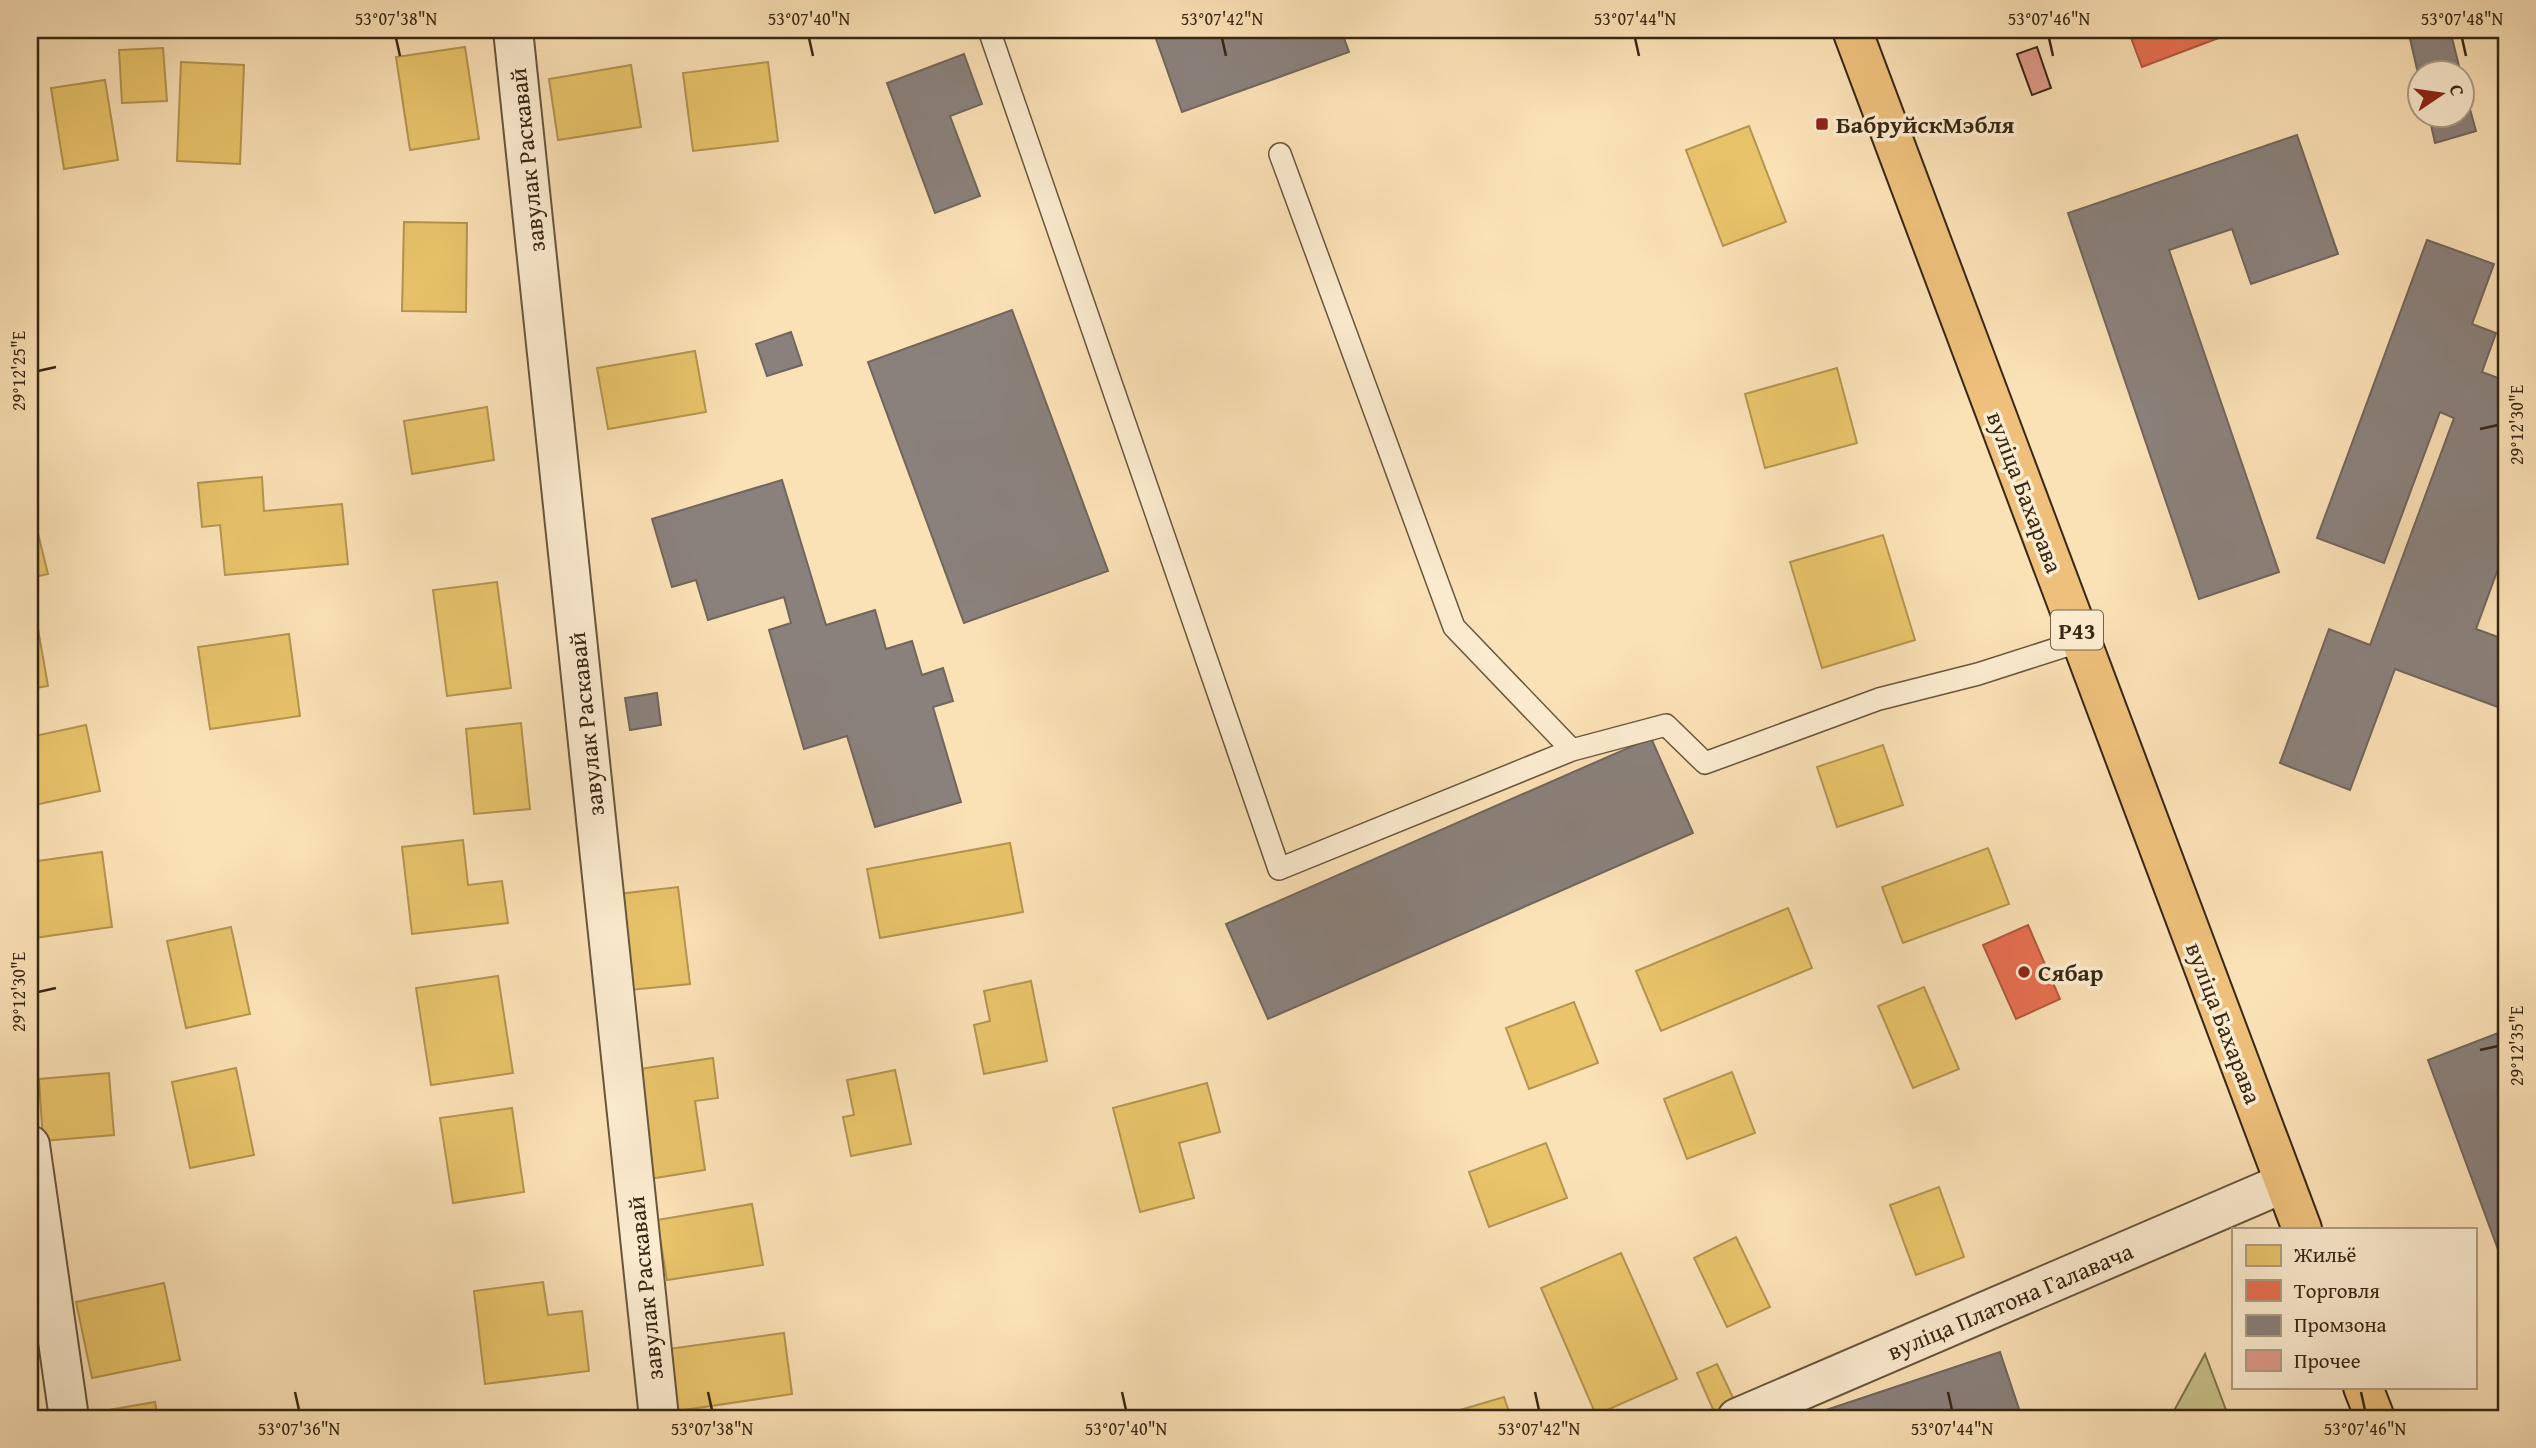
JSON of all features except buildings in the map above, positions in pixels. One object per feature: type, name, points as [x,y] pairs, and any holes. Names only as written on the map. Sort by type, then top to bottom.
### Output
[{"type":"main road","name":"вуліца Бахарава","points":[[1852,30],[2302,1228]]},
{"type":"main road","points":[[2363,1388],[2375,1418]]},
{"type":"street","name":"завулак Раскавай","points":[[513,30],[659,1418]]},
{"type":"street","points":[[30,1145],[69,1418]]},
{"type":"street","name":"вуліца Платона Галавача","points":[[1737,1418],[2284,1183]]},
{"type":"lane","points":[[989,30],[1279,869],[1572,750],[1666,725],[1705,763],[1879,699],[1978,674],[2081,641]]},
{"type":"lane","points":[[1280,155],[1454,627],[1572,750]]},
{"type":"shaded area","points":[[2205,1354],[2229,1418],[2170,1418]]},
{"type":"place","name":"БабруйскМэбля","points":[[1822,124]]},
{"type":"place","name":"Сябар","points":[[2024,972]]}]
